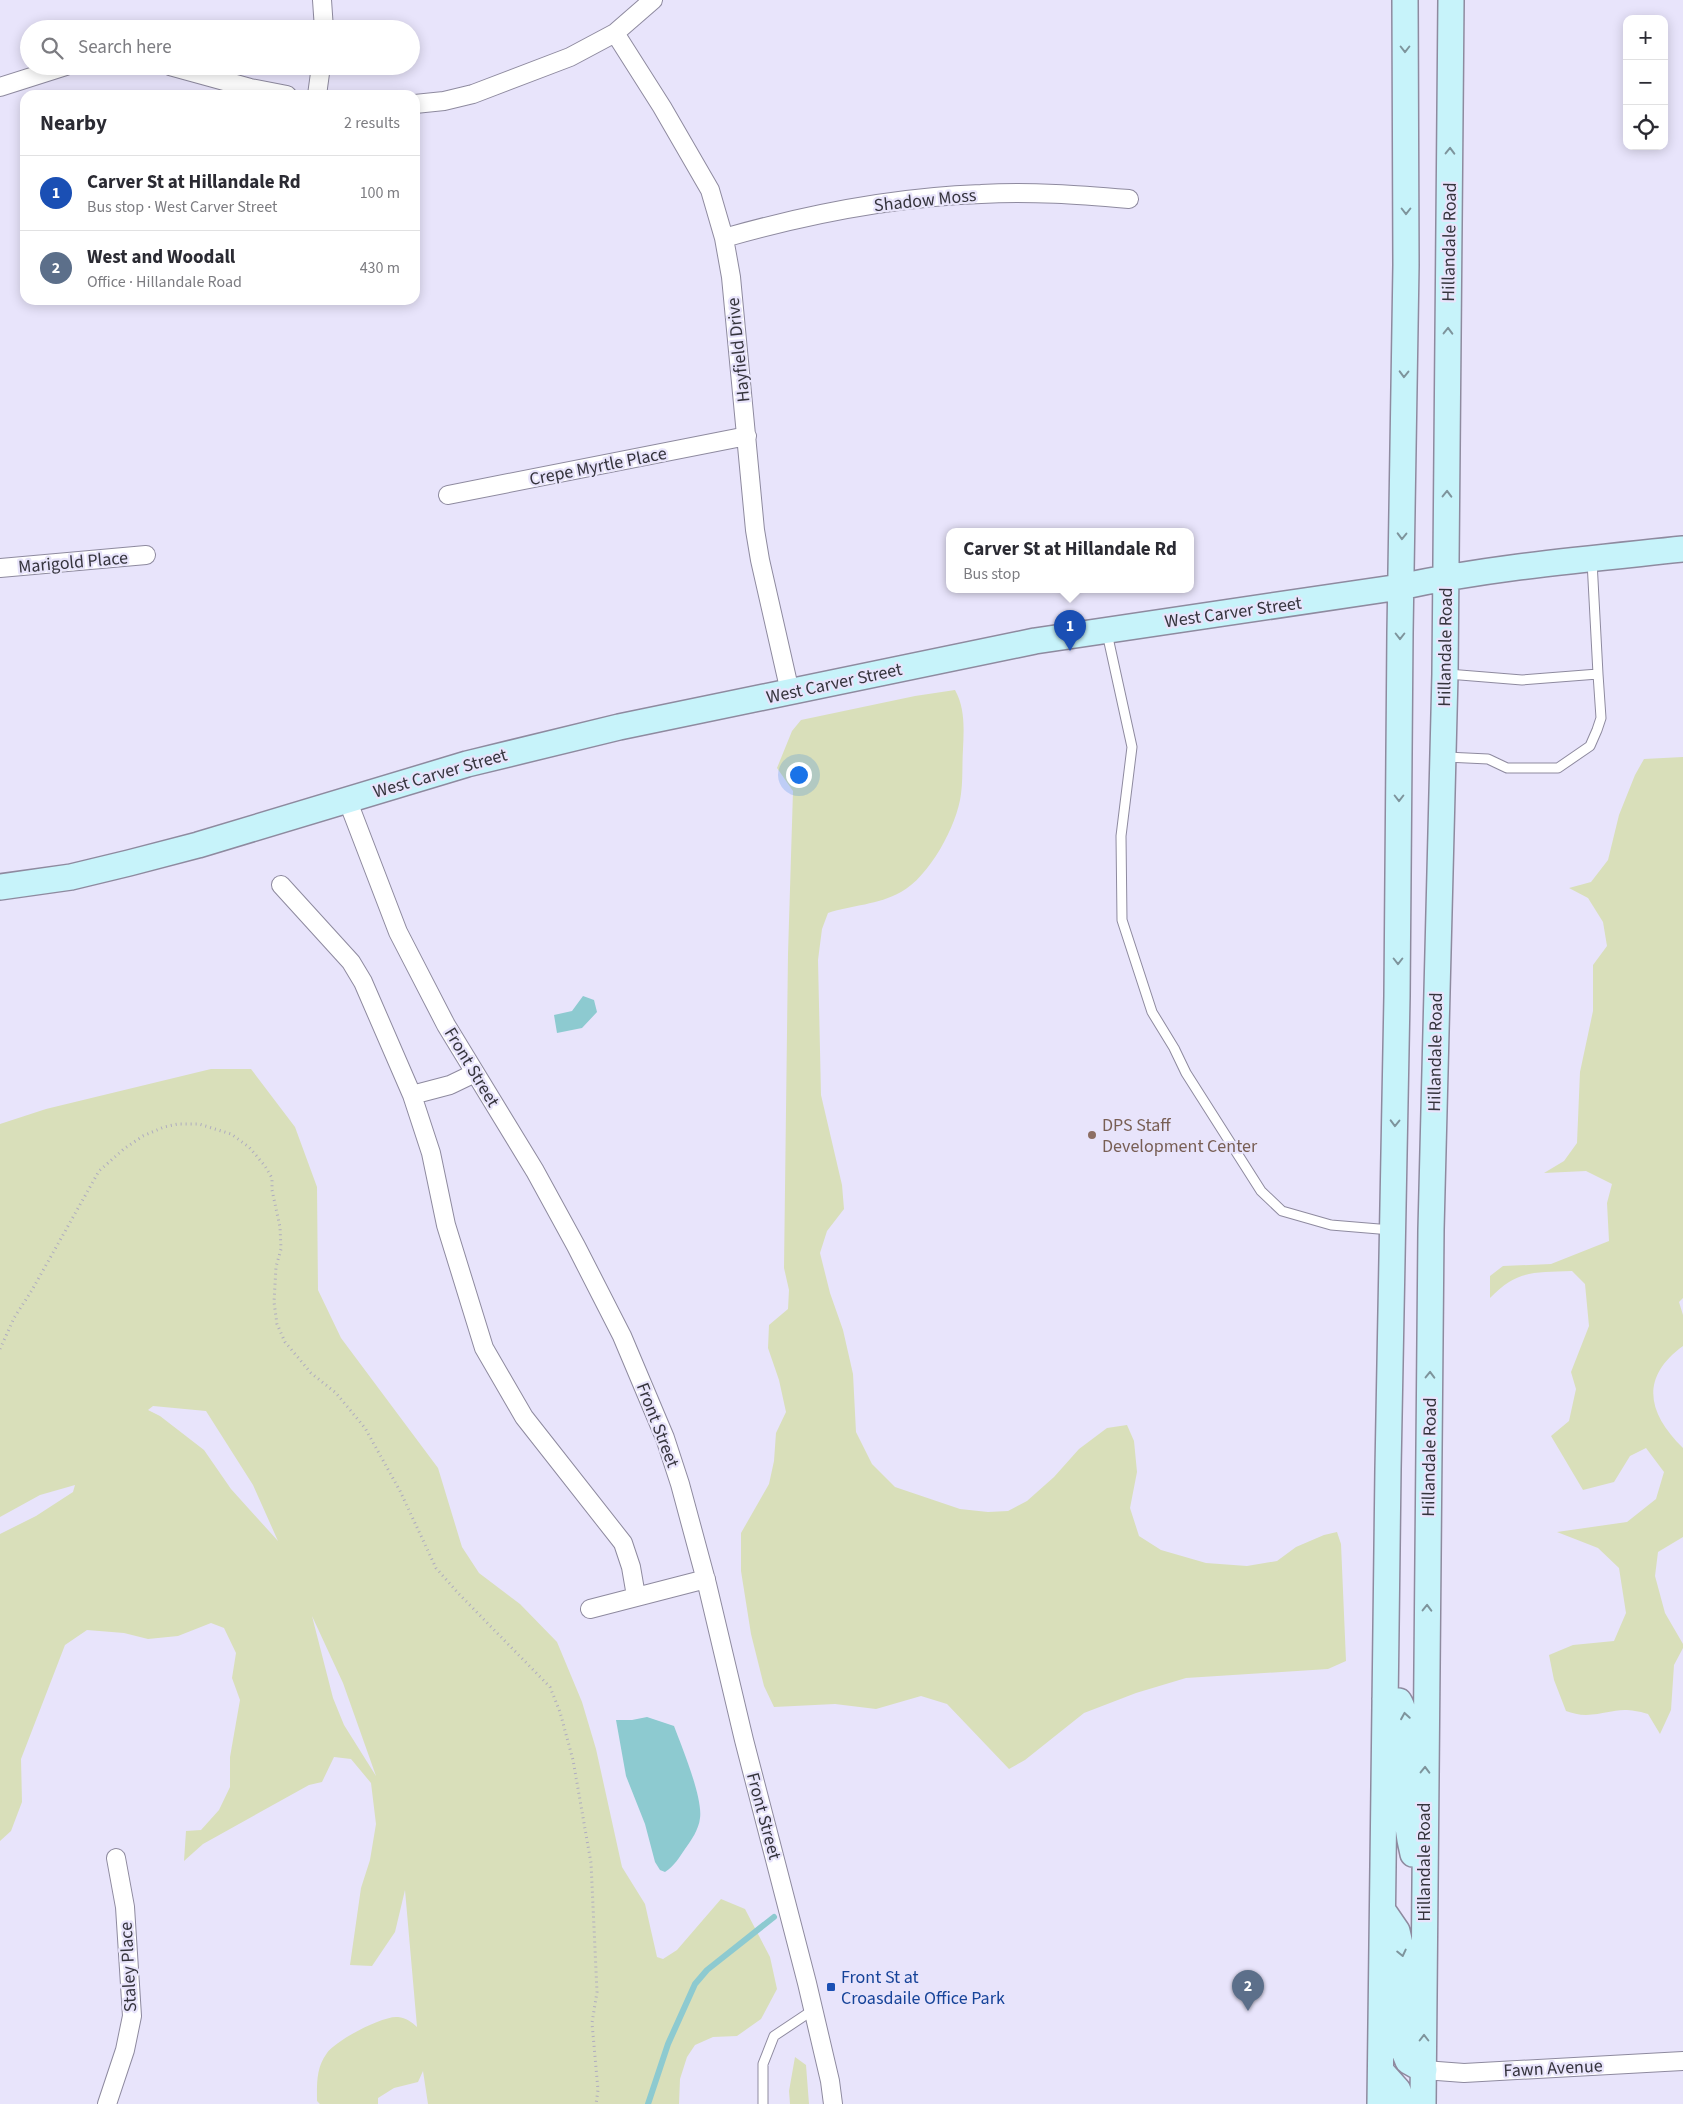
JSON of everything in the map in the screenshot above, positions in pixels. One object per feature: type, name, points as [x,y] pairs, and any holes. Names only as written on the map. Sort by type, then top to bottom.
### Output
[{"type":"main road","points":[[1380,2104],[1406,265],[1405,0]]},
{"type":"main road","name":"Hillandale Road","points":[[1423,2104],[1431,1221],[1445,674],[1451,0]]},
{"type":"main road","name":"West Carver Street","points":[[0,887],[70,877],[129,863],[467,764],[518,751],[619,727],[1035,641],[1400,587],[1446,577],[1592,558],[1683,549]]},
{"type":"main road","points":[[1385,1699],[1399,1701],[1406,1717],[1407,1819],[1424,1903]]},
{"type":"main road","points":[[1382,1910],[1397,1932],[1404,1961],[1404,2051],[1408,2061],[1424,2070]]},
{"type":"main road","points":[[1381,2071],[1398,2090],[1401,2104]]},
{"type":"street","points":[[322,0],[323,20]]},
{"type":"street","points":[[420,103],[444,101],[473,94],[570,57],[615,33],[653,0]]},
{"type":"street","name":"Hayfield Drive","points":[[615,33],[662,107],[710,190],[724,238],[731,277],[755,530],[790,692]]},
{"type":"street","points":[[0,87],[38,75]]},
{"type":"street","points":[[203,75],[261,90]]},
{"type":"street","points":[[318,90],[320,75]]},
{"type":"street","name":"Shadow Moss","points":[[724,238],[781,222],[836,210],[904,200],[991,194],[1053,193],[1129,199]]},
{"type":"street","name":"Crepe Myrtle Place","points":[[448,495],[747,436]]},
{"type":"street","name":"Marigold Place","points":[[0,568],[146,555]]},
{"type":"street","name":"Front Street","points":[[347,799],[398,932],[446,1025],[535,1171],[572,1238],[626,1345],[665,1438],[680,1484],[706,1579],[744,1740],[830,2080],[833,2104]]},
{"type":"street","points":[[281,885],[351,962],[363,982],[412,1095],[431,1153],[450,1241],[484,1348],[524,1417],[623,1544],[631,1567],[636,1596]]},
{"type":"street","points":[[412,1095],[450,1084],[475,1073]]},
{"type":"street","points":[[590,1609],[706,1579]]},
{"type":"street","name":"Staley Place","points":[[107,2104],[125,2050],[132,2016],[124,1907],[116,1858]]},
{"type":"street","name":"Fawn Avenue","points":[[1424,2070],[1464,2073],[1683,2061]]},
{"type":"lane","points":[[1443,757],[1488,759],[1507,768],[1558,768],[1590,746],[1601,718],[1592,558]]},
{"type":"lane","points":[[1107,630],[1132,747],[1122,836],[1122,920],[1152,1012],[1174,1048],[1186,1073],[1260,1191],[1282,1211],[1332,1225],[1392,1230]]},
{"type":"lane","points":[[1445,674],[1522,680],[1598,674]]},
{"type":"lane","points":[[763,2104],[763,2064],[774,2036],[813,2010]]},
{"type":"path","points":[[0,1349],[14,1318],[99,1172],[131,1144],[143,1136],[164,1127],[178,1124],[199,1124],[230,1134],[249,1147],[265,1166],[272,1178],[272,1190],[280,1227],[280,1249],[276,1267],[274,1302],[277,1324],[286,1342],[312,1373],[336,1394],[365,1428],[400,1491],[436,1568],[458,1594],[550,1687],[560,1712],[573,1760],[590,1863],[597,1992],[592,2023],[598,2090],[596,2104]]},
{"type":"shaded area","points":[[955,690],[961,704],[963,718],[962,789],[954,821],[948,835],[931,863],[911,885],[883,900],[828,913],[822,929],[818,960],[821,1095],[842,1185],[844,1209],[827,1231],[820,1253],[830,1293],[843,1330],[853,1374],[856,1432],[872,1464],[895,1487],[960,1509],[988,1512],[1008,1511],[1027,1501],[1054,1477],[1079,1449],[1107,1428],[1127,1425],[1134,1441],[1137,1472],[1130,1508],[1139,1536],[1161,1550],[1206,1563],[1247,1566],[1277,1561],[1296,1547],[1324,1535],[1337,1532],[1341,1544],[1346,1661],[1328,1669],[1186,1678],[1136,1693],[1084,1713],[1025,1760],[1009,1769],[947,1704],[921,1696],[876,1709],[835,1704],[774,1707],[764,1686],[751,1634],[741,1571],[741,1533],[769,1484],[774,1461],[776,1433],[786,1412],[779,1380],[768,1348],[769,1325],[788,1309],[789,1290],[784,1268],[788,954],[793,791],[777,768],[792,731],[801,720],[915,696]]},
{"type":"shaded area","points":[[1683,757],[1683,1298],[1679,1302],[1683,1315],[1683,1346],[1669,1358],[1660,1371],[1654,1383],[1653,1396],[1662,1422],[1683,1448],[1683,1537],[1658,1552],[1655,1576],[1665,1613],[1683,1644],[1683,1648],[1674,1665],[1671,1710],[1660,1734],[1648,1714],[1638,1711],[1622,1710],[1586,1715],[1566,1711],[1554,1680],[1549,1655],[1573,1645],[1614,1641],[1626,1613],[1619,1568],[1598,1548],[1557,1532],[1627,1522],[1656,1499],[1664,1472],[1646,1448],[1630,1456],[1614,1482],[1583,1490],[1551,1436],[1569,1421],[1576,1389],[1571,1372],[1589,1326],[1585,1284],[1572,1271],[1527,1274],[1509,1282],[1490,1298],[1490,1276],[1503,1266],[1551,1264],[1609,1241],[1607,1203],[1612,1184],[1586,1171],[1544,1173],[1564,1161],[1577,1143],[1580,1072],[1593,1011],[1593,965],[1607,946],[1603,922],[1588,898],[1569,888],[1591,882],[1608,860],[1619,815],[1635,775],[1644,759]]},
{"type":"shaded area","points":[[583,996],[594,1000],[597,1012],[582,1028],[557,1033],[554,1015],[572,1011]]},
{"type":"shaded area","points":[[211,1069],[251,1069],[295,1127],[317,1187],[318,1290],[341,1338],[438,1468],[462,1547],[479,1573],[520,1604],[557,1642],[582,1702],[596,1749],[622,1867],[645,1904],[657,1957],[663,1959],[677,1950],[721,1899],[745,1909],[770,1957],[777,1989],[761,2019],[737,2036],[713,2037],[695,2045],[687,2057],[680,2079],[679,2104],[428,2104],[423,2071],[418,2082],[394,2088],[378,2098],[378,2104],[320,2104],[317,2101],[318,2076],[321,2064],[327,2053],[339,2042],[371,2024],[391,2017],[404,2018],[417,2027],[405,1890],[395,1932],[372,1966],[350,1965],[361,1888],[370,1860],[376,1824],[371,1783],[351,1759],[334,1757],[322,1782],[309,1785],[203,1844],[184,1861],[186,1831],[201,1830],[219,1810],[230,1787],[230,1757],[240,1700],[232,1678],[236,1653],[224,1628],[211,1623],[178,1636],[148,1639],[124,1633],[87,1630],[65,1645],[21,1759],[22,1802],[11,1831],[0,1841],[0,1534],[36,1516],[73,1492],[75,1485],[40,1495],[0,1517],[0,1124],[46,1109]],"holes":[[[153,1406],[206,1411],[253,1485],[278,1541],[231,1489],[204,1450],[160,1416],[148,1410]],[[312,1616],[343,1683],[376,1776],[344,1725],[333,1698]]]},
{"type":"shaded area","points":[[647,1717],[674,1726],[691,1772],[700,1809],[700,1818],[694,1835],[676,1862],[665,1872],[660,1870],[655,1862],[645,1824],[626,1776],[616,1720],[632,1720]]},
{"type":"shaded area","points":[[795,2057],[806,2065],[809,2104],[790,2104],[789,2091]]},
{"type":"waterway","points":[[648,2104],[668,2044],[695,1984],[707,1970],[774,1917]]},
{"type":"place","name":"Carver St at Hillandale Rd","points":[[1070,651]]},
{"type":"place","name":"DPS Staff Development Center","points":[[1092,1135]]},
{"type":"place","name":"Front St at Croasdaile Office Park","points":[[831,1987]]},
{"type":"place","name":"West and Woodall","points":[[1248,2011]]}]
